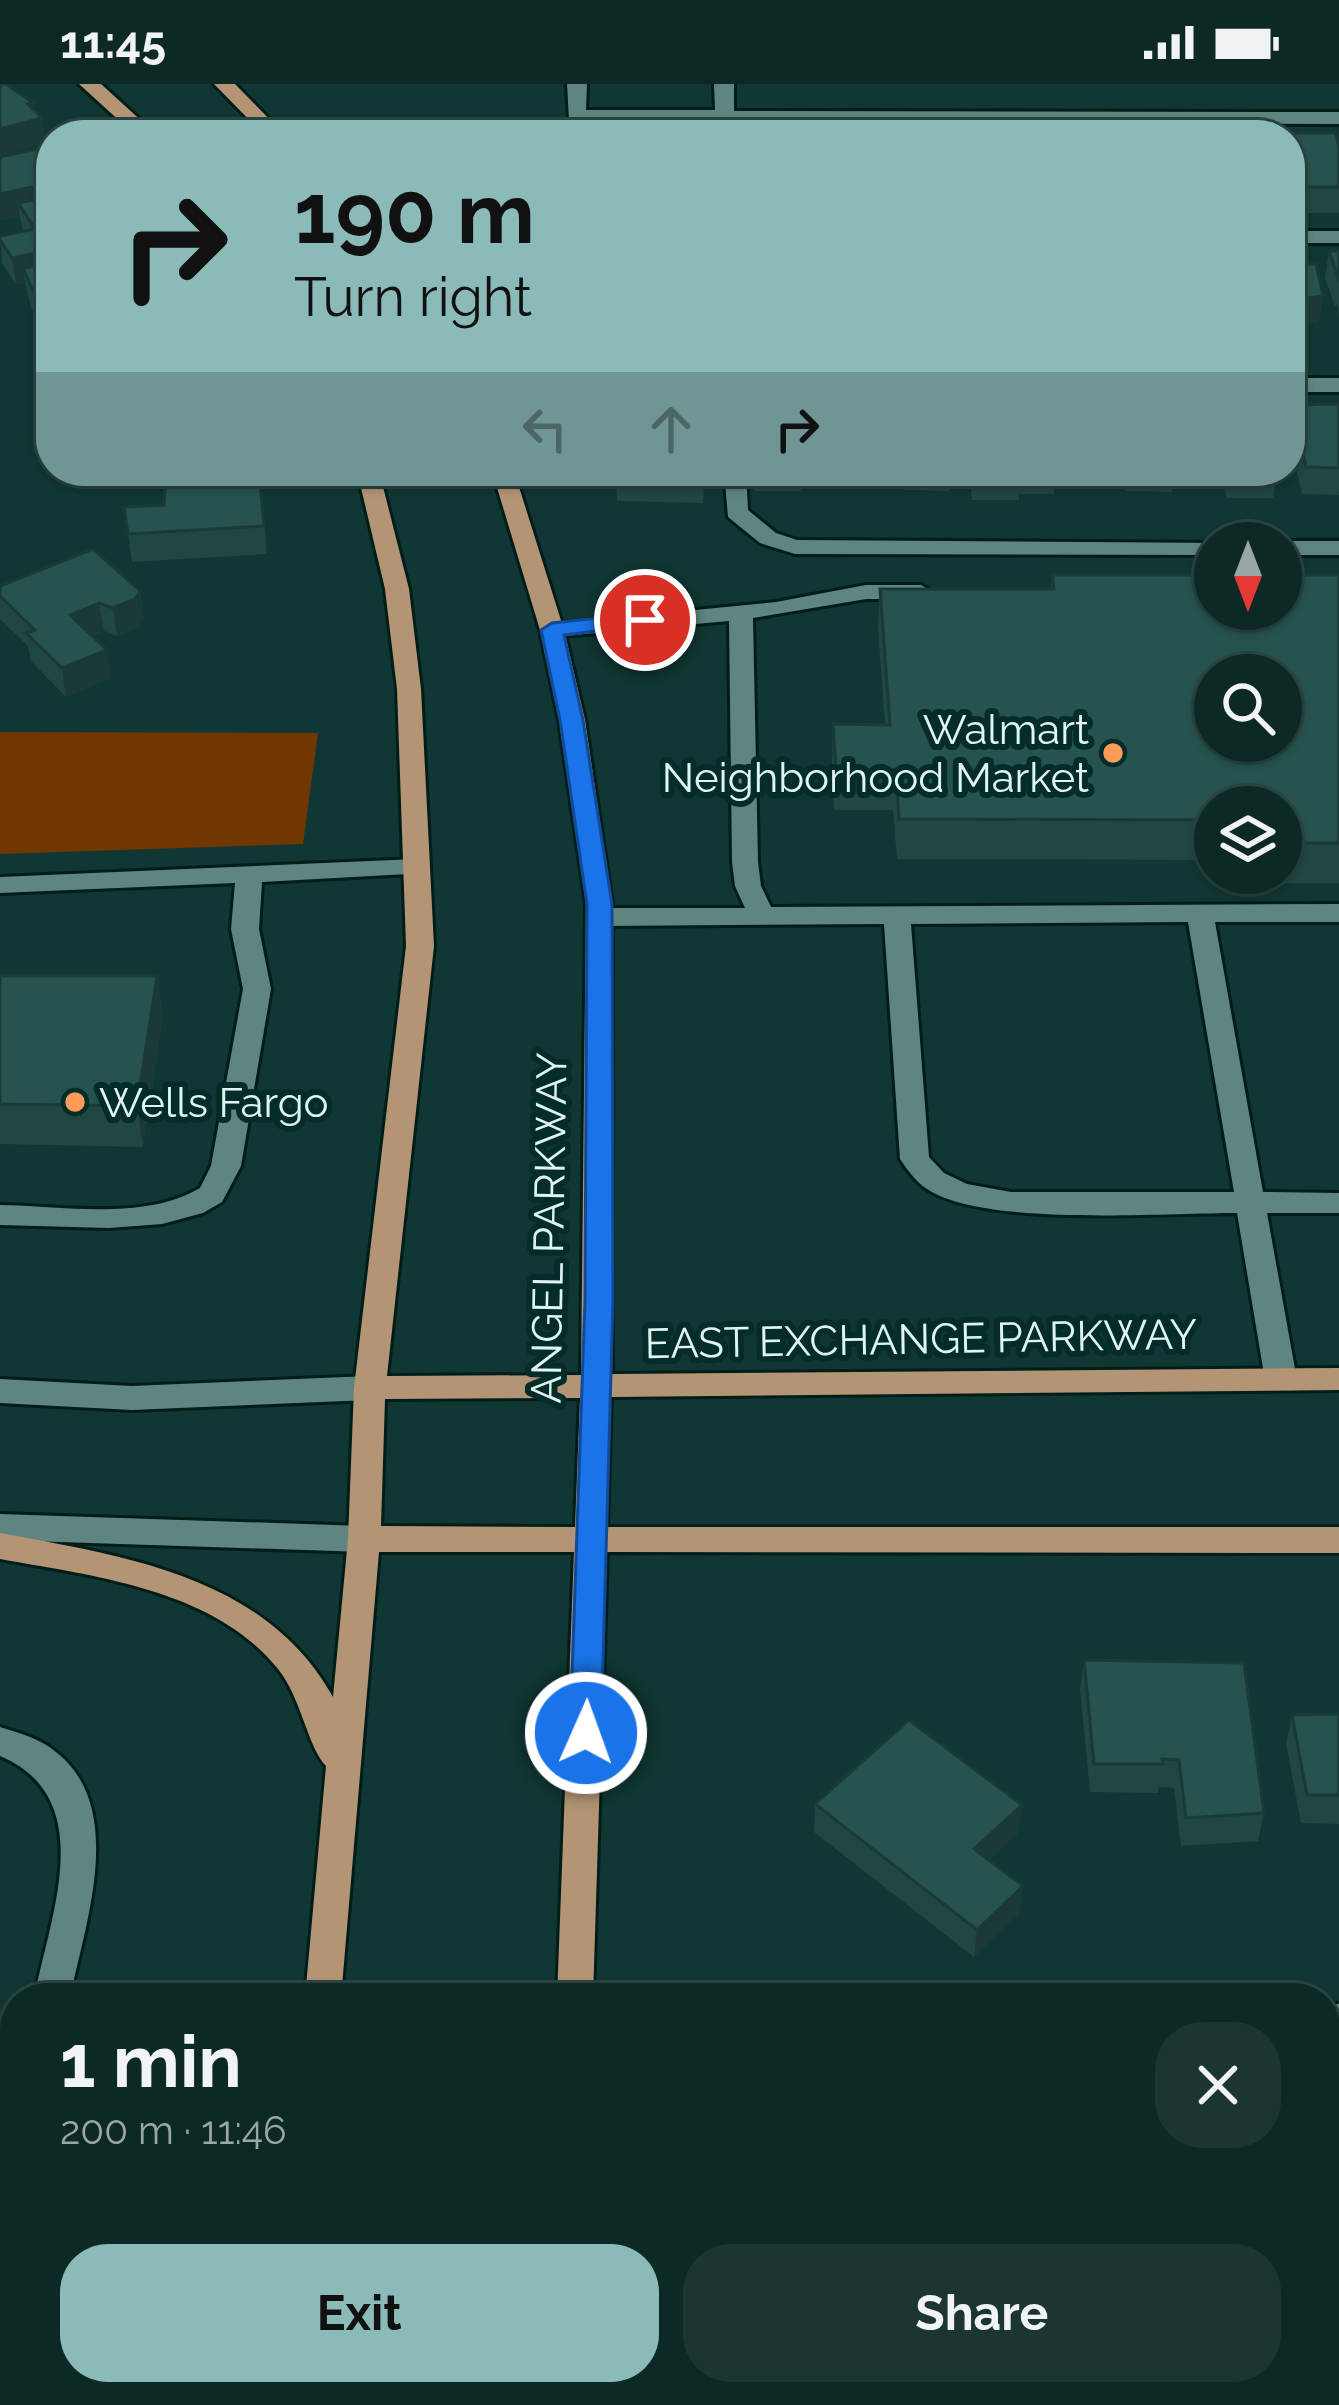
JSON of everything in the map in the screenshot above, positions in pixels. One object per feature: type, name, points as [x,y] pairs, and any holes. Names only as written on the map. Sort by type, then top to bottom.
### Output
[{"type":"main road","points":[[89,84],[130,120]]},
{"type":"main road","points":[[224,84],[259,120]]},
{"type":"main road","points":[[324,1983],[364,1539],[370,1388],[420,946],[409,689],[397,589],[372,486]]},
{"type":"main road","name":"ANGEL PARKWAY","points":[[508,486],[552,630],[572,720],[600,917],[593,1539],[576,1983]]},
{"type":"main road","name":"EAST EXCHANGE PARKWAY","points":[[370,1388],[1339,1379]]},
{"type":"main road","points":[[364,1539],[1339,1540]]},
{"type":"main road","points":[[0,1546],[128,1570],[196,1590],[254,1624],[300,1670],[330,1725],[341,1788]]},
{"type":"street","points":[[577,84],[576,116],[635,120]]},
{"type":"street","points":[[724,84],[724,120]]},
{"type":"street","points":[[1185,120],[1339,118]]},
{"type":"street","points":[[1305,237],[1339,237]]},
{"type":"street","points":[[1305,385],[1339,385]]},
{"type":"street","points":[[735,486],[736,512],[768,538],[795,547],[1194,548]]},
{"type":"street","points":[[1302,548],[1339,548]]},
{"type":"street","points":[[552,630],[741,612],[866,592],[936,592]]},
{"type":"street","points":[[741,612],[746,862],[748,886],[763,916]]},
{"type":"street","points":[[0,885],[417,867]]},
{"type":"street","points":[[0,1215],[145,1215],[193,1206],[212,1195],[226,1166],[257,989],[245,929],[249,874]]},
{"type":"street","points":[[897,912],[915,1159],[926,1176],[959,1195],[1011,1202],[1339,1203]]},
{"type":"street","points":[[1200,913],[1281,1380]]},
{"type":"street","points":[[600,917],[1339,913]]},
{"type":"street","name":"EAST EXCHANGE PARKWAY","points":[[0,1391],[132,1398],[370,1388]]},
{"type":"street","points":[[0,1527],[364,1539]]},
{"type":"street","points":[[0,1741],[51,1766],[75,1796],[82,1839],[55,1983]]},
{"type":"shaded area","points":[[0,732],[318,733],[303,844],[0,854]]},
{"type":"building","points":[[0,84],[34,103],[28,104],[42,118],[0,129]]},
{"type":"building","points":[[1305,133],[1336,133],[1339,187],[1306,187]]},
{"type":"building","points":[[36,149],[36,186],[0,194],[0,157]]},
{"type":"building","points":[[36,199],[36,253],[12,258],[0,236],[35,229],[18,203]]},
{"type":"building","points":[[1329,251],[1339,251],[1339,280]]},
{"type":"building","points":[[1305,264],[1316,264],[1323,296],[1305,298]]},
{"type":"building","points":[[36,265],[36,288],[32,289],[23,268]]},
{"type":"building","points":[[1339,404],[1339,468],[1306,467],[1305,405]]},
{"type":"building","points":[[165,486],[260,486],[264,526],[128,534],[124,507],[164,505]]},
{"type":"building","points":[[93,549],[140,591],[135,599],[113,608],[99,603],[70,615],[107,650],[62,668],[26,633],[35,630],[0,596],[0,586]]},
{"type":"building","name":"Walmart Neighborhood Market","points":[[1052,575],[1194,575],[1194,630],[1302,630],[1302,575],[1339,575],[1339,843],[1302,843],[1302,786],[1194,786],[1194,820],[899,819],[896,770],[836,770],[833,724],[890,725],[880,589],[1054,589]]},
{"type":"building","name":"Wells Fargo","points":[[0,976],[157,976],[137,1106],[0,1104]]},
{"type":"building","points":[[1084,1660],[1244,1663],[1264,1813],[1186,1818],[1179,1760],[1094,1764]]},
{"type":"building","points":[[1339,1714],[1339,1795],[1307,1795],[1292,1715]]},
{"type":"building","points":[[909,1720],[1022,1805],[974,1849],[1023,1886],[977,1930],[815,1804]]},
{"type":"place","name":"Walmart Neighborhood Market","points":[[1113,753]]},
{"type":"place","name":"Wells Fargo","points":[[75,1102]]},
{"type":"route","points":[[586,1733],[599,1300],[599,904],[572,720],[552,630],[645,620]]}]
